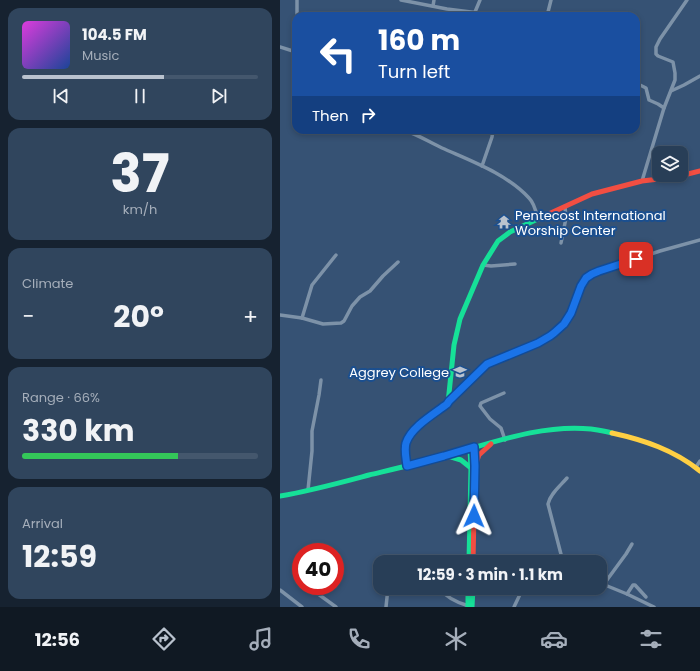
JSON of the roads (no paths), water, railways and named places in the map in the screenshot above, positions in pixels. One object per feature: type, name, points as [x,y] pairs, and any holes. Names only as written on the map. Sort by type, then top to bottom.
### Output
[{"type":"main road","points":[[407,466],[406,446],[407,440],[412,432],[449,401],[454,345],[462,314],[483,265],[498,241],[510,232],[600,192],[642,181],[676,177],[700,171]]},
{"type":"main road","points":[[280,496],[407,466],[491,443],[546,431],[570,429],[598,430],[651,443],[677,455],[698,469]]},
{"type":"main road","points":[[469,555],[473,467],[479,455],[491,443]]},
{"type":"main road","points":[[472,448],[473,555]]},
{"type":"main road","points":[[444,456],[458,458],[473,467]]},
{"type":"main road","points":[[469,595],[470,607]]},
{"type":"main road","points":[[470,607],[472,595]]},
{"type":"street","points":[[297,0],[297,12]]},
{"type":"street","points":[[401,0],[447,9],[475,12],[480,0]]},
{"type":"street","points":[[433,6],[434,0]]},
{"type":"street","points":[[548,12],[551,0]]},
{"type":"street","points":[[642,181],[664,108],[676,76],[674,64],[671,60],[660,57],[656,54],[656,47],[687,0]]},
{"type":"street","points":[[280,47],[292,51]]},
{"type":"street","points":[[671,90],[700,76]]},
{"type":"street","points":[[640,85],[646,88],[649,100],[664,108]]},
{"type":"street","points":[[413,134],[482,166],[510,181],[530,199],[534,206],[538,220]]},
{"type":"street","points":[[482,166],[492,134]]},
{"type":"street","points":[[560,243],[566,218],[565,207]]},
{"type":"street","points":[[449,401],[487,364],[538,343],[554,333],[568,318],[581,286],[586,278],[592,274],[660,251],[700,240]]},
{"type":"street","points":[[302,318],[312,285],[336,255]]},
{"type":"street","points":[[280,315],[302,318],[324,324],[342,323],[352,306],[360,297],[370,291],[378,280],[398,262]]},
{"type":"street","points":[[483,265],[491,266],[515,264]]},
{"type":"street","points":[[308,490],[312,451],[312,431],[321,380]]},
{"type":"street","points":[[504,393],[481,403],[480,406],[490,419],[501,428],[505,440]]},
{"type":"street","points":[[698,469],[700,461]]},
{"type":"street","points":[[561,555],[548,504],[551,496],[567,478]]},
{"type":"street","points":[[607,578],[632,544]]},
{"type":"street","points":[[627,594],[633,585],[636,585],[646,597]]},
{"type":"street","points":[[607,586],[654,607]]},
{"type":"street","points":[[280,591],[302,607]]},
{"type":"street","points":[[320,595],[336,607]]},
{"type":"street","points":[[386,607],[387,595]]},
{"type":"street","points":[[446,595],[470,607]]},
{"type":"street","points":[[514,607],[520,595]]},
{"type":"street","points":[[293,607],[295,602]]},
{"type":"place","name":"Pentecost International Worship Center","points":[[504,222]]},
{"type":"place","name":"Aggrey College","points":[[460,372]]}]
